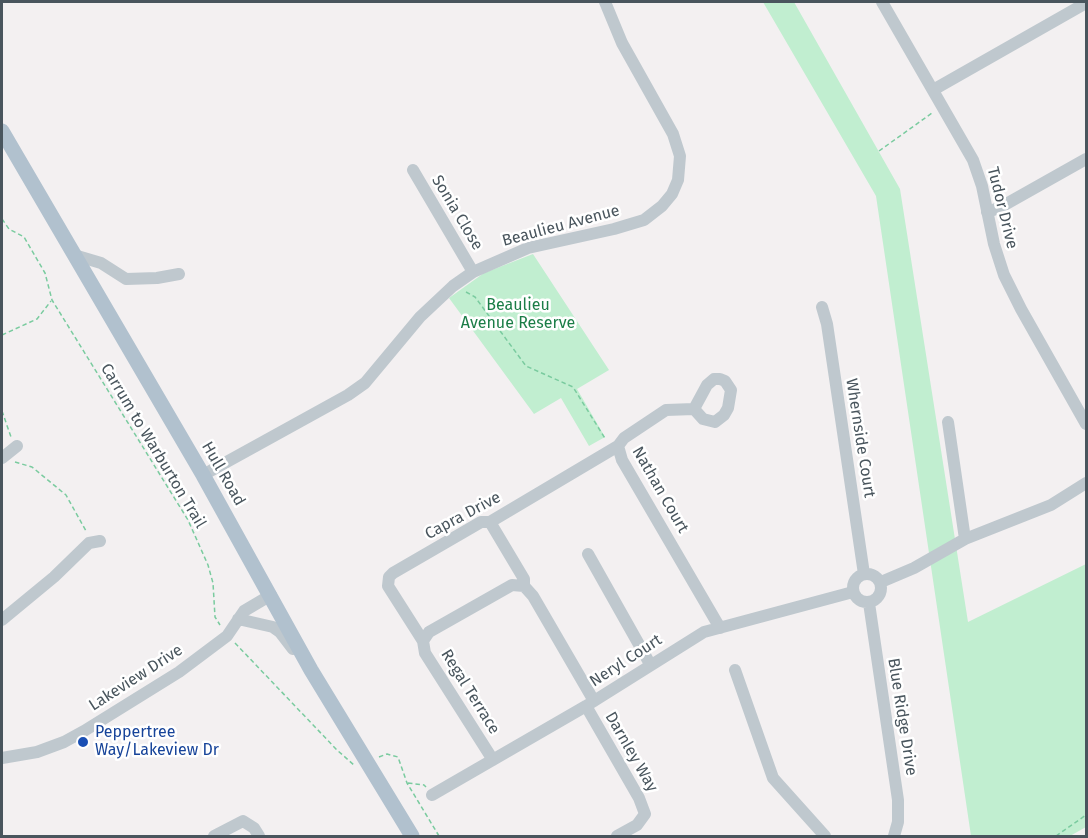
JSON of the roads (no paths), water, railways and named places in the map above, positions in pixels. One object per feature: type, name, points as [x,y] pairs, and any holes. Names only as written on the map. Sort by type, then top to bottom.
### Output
[{"type":"main road","name":"Hull Road","points":[[2,131],[203,475],[311,670],[412,837]]},
{"type":"street","name":"Beaulieu Avenue","points":[[203,475],[348,395],[365,383],[420,317],[453,286],[473,272],[528,248],[615,229],[644,220],[653,215],[672,194],[678,180],[680,156],[673,134],[622,43],[605,2]]},
{"type":"street","name":"Tudor Drive","points":[[882,2],[973,160],[1004,276],[1086,424]]},
{"type":"street","points":[[933,90],[1086,3]]},
{"type":"street","points":[[987,212],[999,208],[1086,159]]},
{"type":"street","name":"Sonia Close","points":[[413,170],[473,272]]},
{"type":"street","points":[[74,255],[101,263],[126,279],[157,279],[179,274]]},
{"type":"street","name":"Whernside Court","points":[[822,307],[827,324],[864,574]]},
{"type":"street","name":"Nathan Court","points":[[694,409],[666,410],[624,438],[618,446],[622,460],[720,628]]},
{"type":"street","points":[[948,422],[965,539]]},
{"type":"street","name":"Capra Drive","points":[[423,641],[388,586],[389,576],[481,522],[490,522],[618,446]]},
{"type":"street","points":[[881,582],[914,568],[965,539],[1051,505],[1086,483]]},
{"type":"street","points":[[490,522],[524,579],[524,586],[539,605],[590,704]]},
{"type":"street","points":[[2,620],[95,542]]},
{"type":"street","points":[[588,554],[650,664]]},
{"type":"street","points":[[864,574],[871,574],[881,582],[880,596],[869,603],[856,598],[853,592],[855,580],[864,574]]},
{"type":"street","name":"Regal Terrace","points":[[493,759],[425,652],[423,641],[429,632],[512,585],[524,586]]},
{"type":"street","name":"Neryl Court","points":[[432,795],[590,704],[704,632],[853,592]]},
{"type":"street","name":"Lakeview Drive","points":[[2,758],[37,752],[64,742],[179,672],[227,636],[244,611],[271,595]]},
{"type":"street","name":"Blue Ridge Drive","points":[[869,603],[898,800],[898,822],[894,837]]},
{"type":"street","points":[[238,619],[262,624],[280,632],[299,659],[311,670]]},
{"type":"street","points":[[735,670],[773,778],[825,837]]},
{"type":"street","name":"Darnley Way","points":[[590,704],[645,814],[637,825],[617,837]]},
{"type":"street","points":[[214,837],[243,821],[254,828],[259,837]]},
{"type":"place","name":"Peppertree Way/Lakeview Dr","points":[[83,742]]},
{"type":"park label","name":"Beaulieu Avenue Reserve","points":[[518,315]]}]
